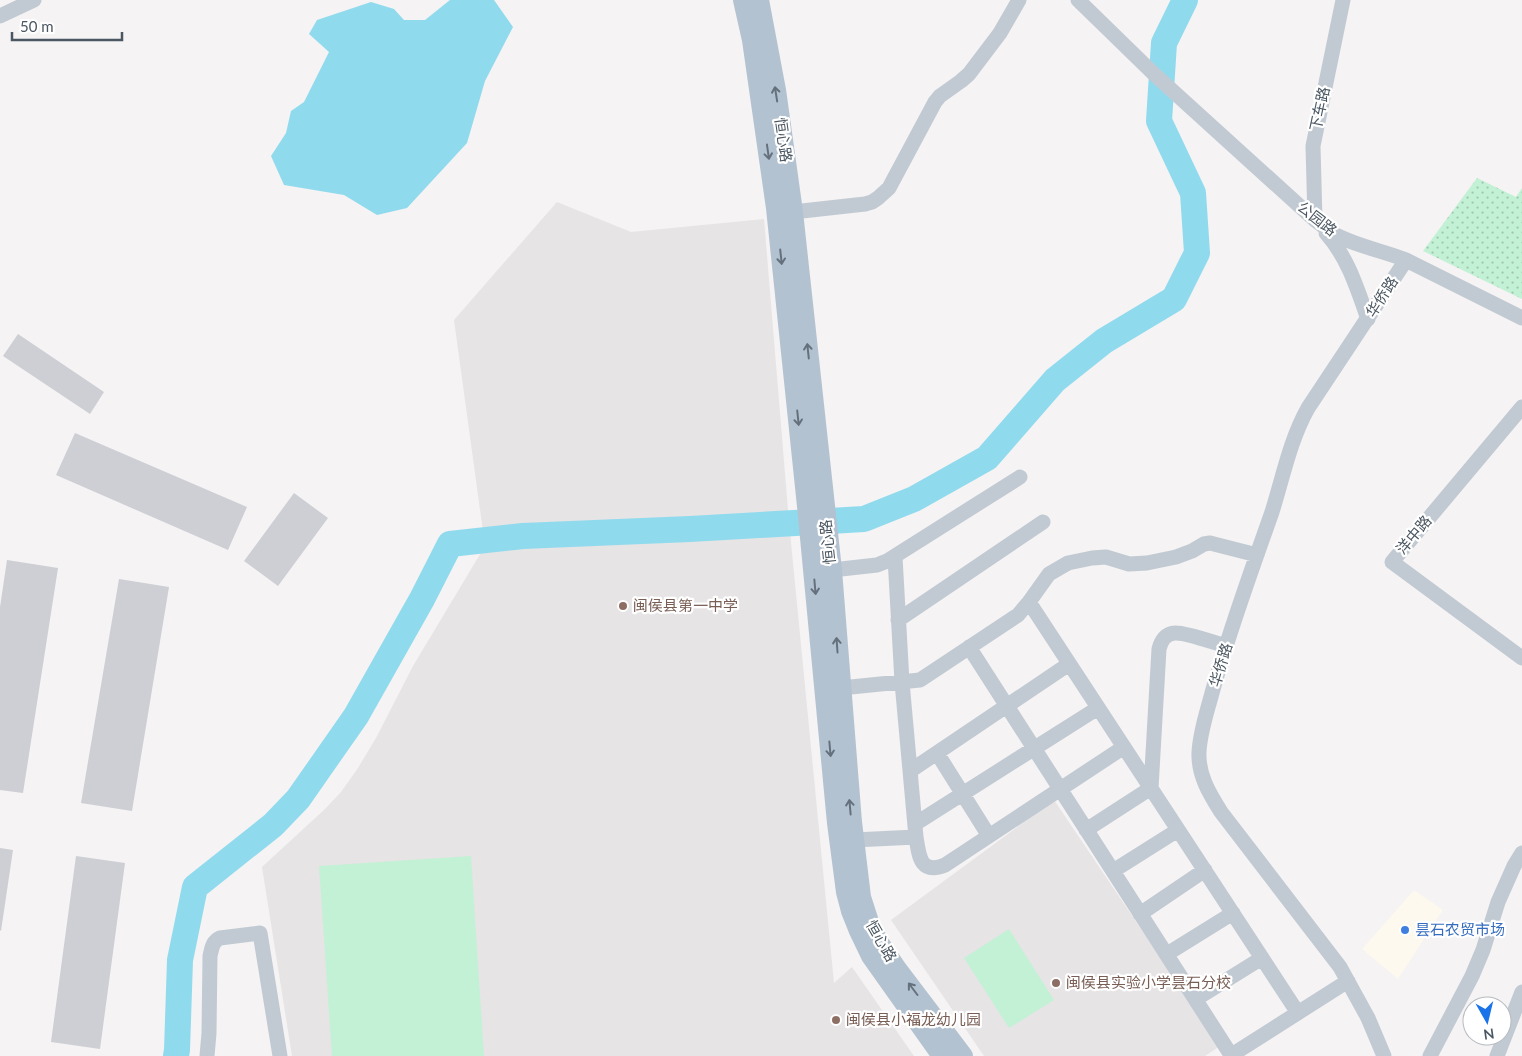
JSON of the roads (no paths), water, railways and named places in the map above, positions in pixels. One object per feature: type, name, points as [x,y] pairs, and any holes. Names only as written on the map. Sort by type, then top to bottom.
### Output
[{"type":"main road","name":"恒心路","points":[[743,0],[752,40],[816,505]]},
{"type":"main road","name":"恒心路","points":[[759,0],[776,90],[793,212],[819,538],[838,832],[848,901],[871,956],[949,1054]]},
{"type":"main road","name":"恒心路","points":[[819,538],[832,570],[854,840],[861,897],[869,922],[878,941],[949,1054]]},
{"type":"street","points":[[0,16],[34,0]]},
{"type":"street","points":[[793,212],[864,204],[872,202],[884,194],[894,181],[935,102],[968,74],[1000,33],[1019,0]]},
{"type":"street","name":"公园路","points":[[1078,0],[1168,87],[1315,220],[1337,236],[1406,260],[1522,318]]},
{"type":"street","name":"下车路","points":[[1315,220],[1312,146],[1343,0]]},
{"type":"street","points":[[1315,220],[1342,253],[1368,319]]},
{"type":"street","name":"华侨路","points":[[1384,1056],[1368,1018],[1348,980],[1325,947],[1221,812],[1203,778],[1199,754],[1200,740],[1215,682],[1274,504],[1296,430],[1406,260]]},
{"type":"street","name":"洋中路","points":[[1522,407],[1392,562],[1522,658]]},
{"type":"street","points":[[832,570],[878,565],[895,557],[1020,477]]},
{"type":"street","points":[[898,620],[1043,522]]},
{"type":"street","points":[[841,688],[920,680],[1018,615],[1049,574],[1058,568],[1080,560],[1106,557],[1129,564],[1147,563],[1183,555],[1204,544],[1210,543],[1257,555]]},
{"type":"street","points":[[895,557],[902,682],[918,855],[925,866],[938,868],[945,865],[1124,747]]},
{"type":"street","points":[[1029,602],[1298,1013]]},
{"type":"street","points":[[1151,788],[1161,642],[1164,637],[1175,633],[1226,646]]},
{"type":"street","points":[[969,647],[1196,999],[1230,1055],[1348,980]]},
{"type":"street","points":[[910,771],[1070,664]]},
{"type":"street","points":[[854,840],[916,831],[963,794],[1098,708]]},
{"type":"street","points":[[937,753],[989,836]]},
{"type":"street","points":[[1086,830],[1151,788]]},
{"type":"street","points":[[1113,871],[1178,830]]},
{"type":"street","points":[[1430,1056],[1472,976],[1483,950],[1498,902],[1522,853]]},
{"type":"street","points":[[1140,914],[1204,870]]},
{"type":"street","points":[[1166,954],[1233,913]]},
{"type":"street","points":[[206,1056],[209,1033],[210,956],[213,945],[220,938],[260,933],[280,1056]]},
{"type":"street","points":[[1196,999],[1262,958]]},
{"type":"street","points":[[1497,1056],[1522,992]]},
{"type":"water","points":[[450,0],[494,0],[513,27],[485,81],[467,143],[407,208],[377,215],[344,195],[284,185],[271,156],[286,133],[291,111],[304,102],[329,52],[309,34],[317,20],[371,2],[394,9],[404,20],[425,20]]},
{"type":"waterway","points":[[176,1056],[180,960],[195,887],[273,825],[298,799],[356,716],[422,599],[450,544],[523,536],[864,519],[914,499],[987,458],[1055,380],[1104,341],[1174,299],[1197,253],[1193,193],[1159,121],[1164,43],[1185,0]]},
{"type":"place","name":"闽侯县第一中学","points":[[623,606]]},
{"type":"place","name":"昙石农贸市场","points":[[1405,930]]},
{"type":"place","name":"闽侯县实验小学昙石分校","points":[[1056,983]]},
{"type":"place","name":"闽侯县小福龙幼儿园","points":[[836,1020]]}]
